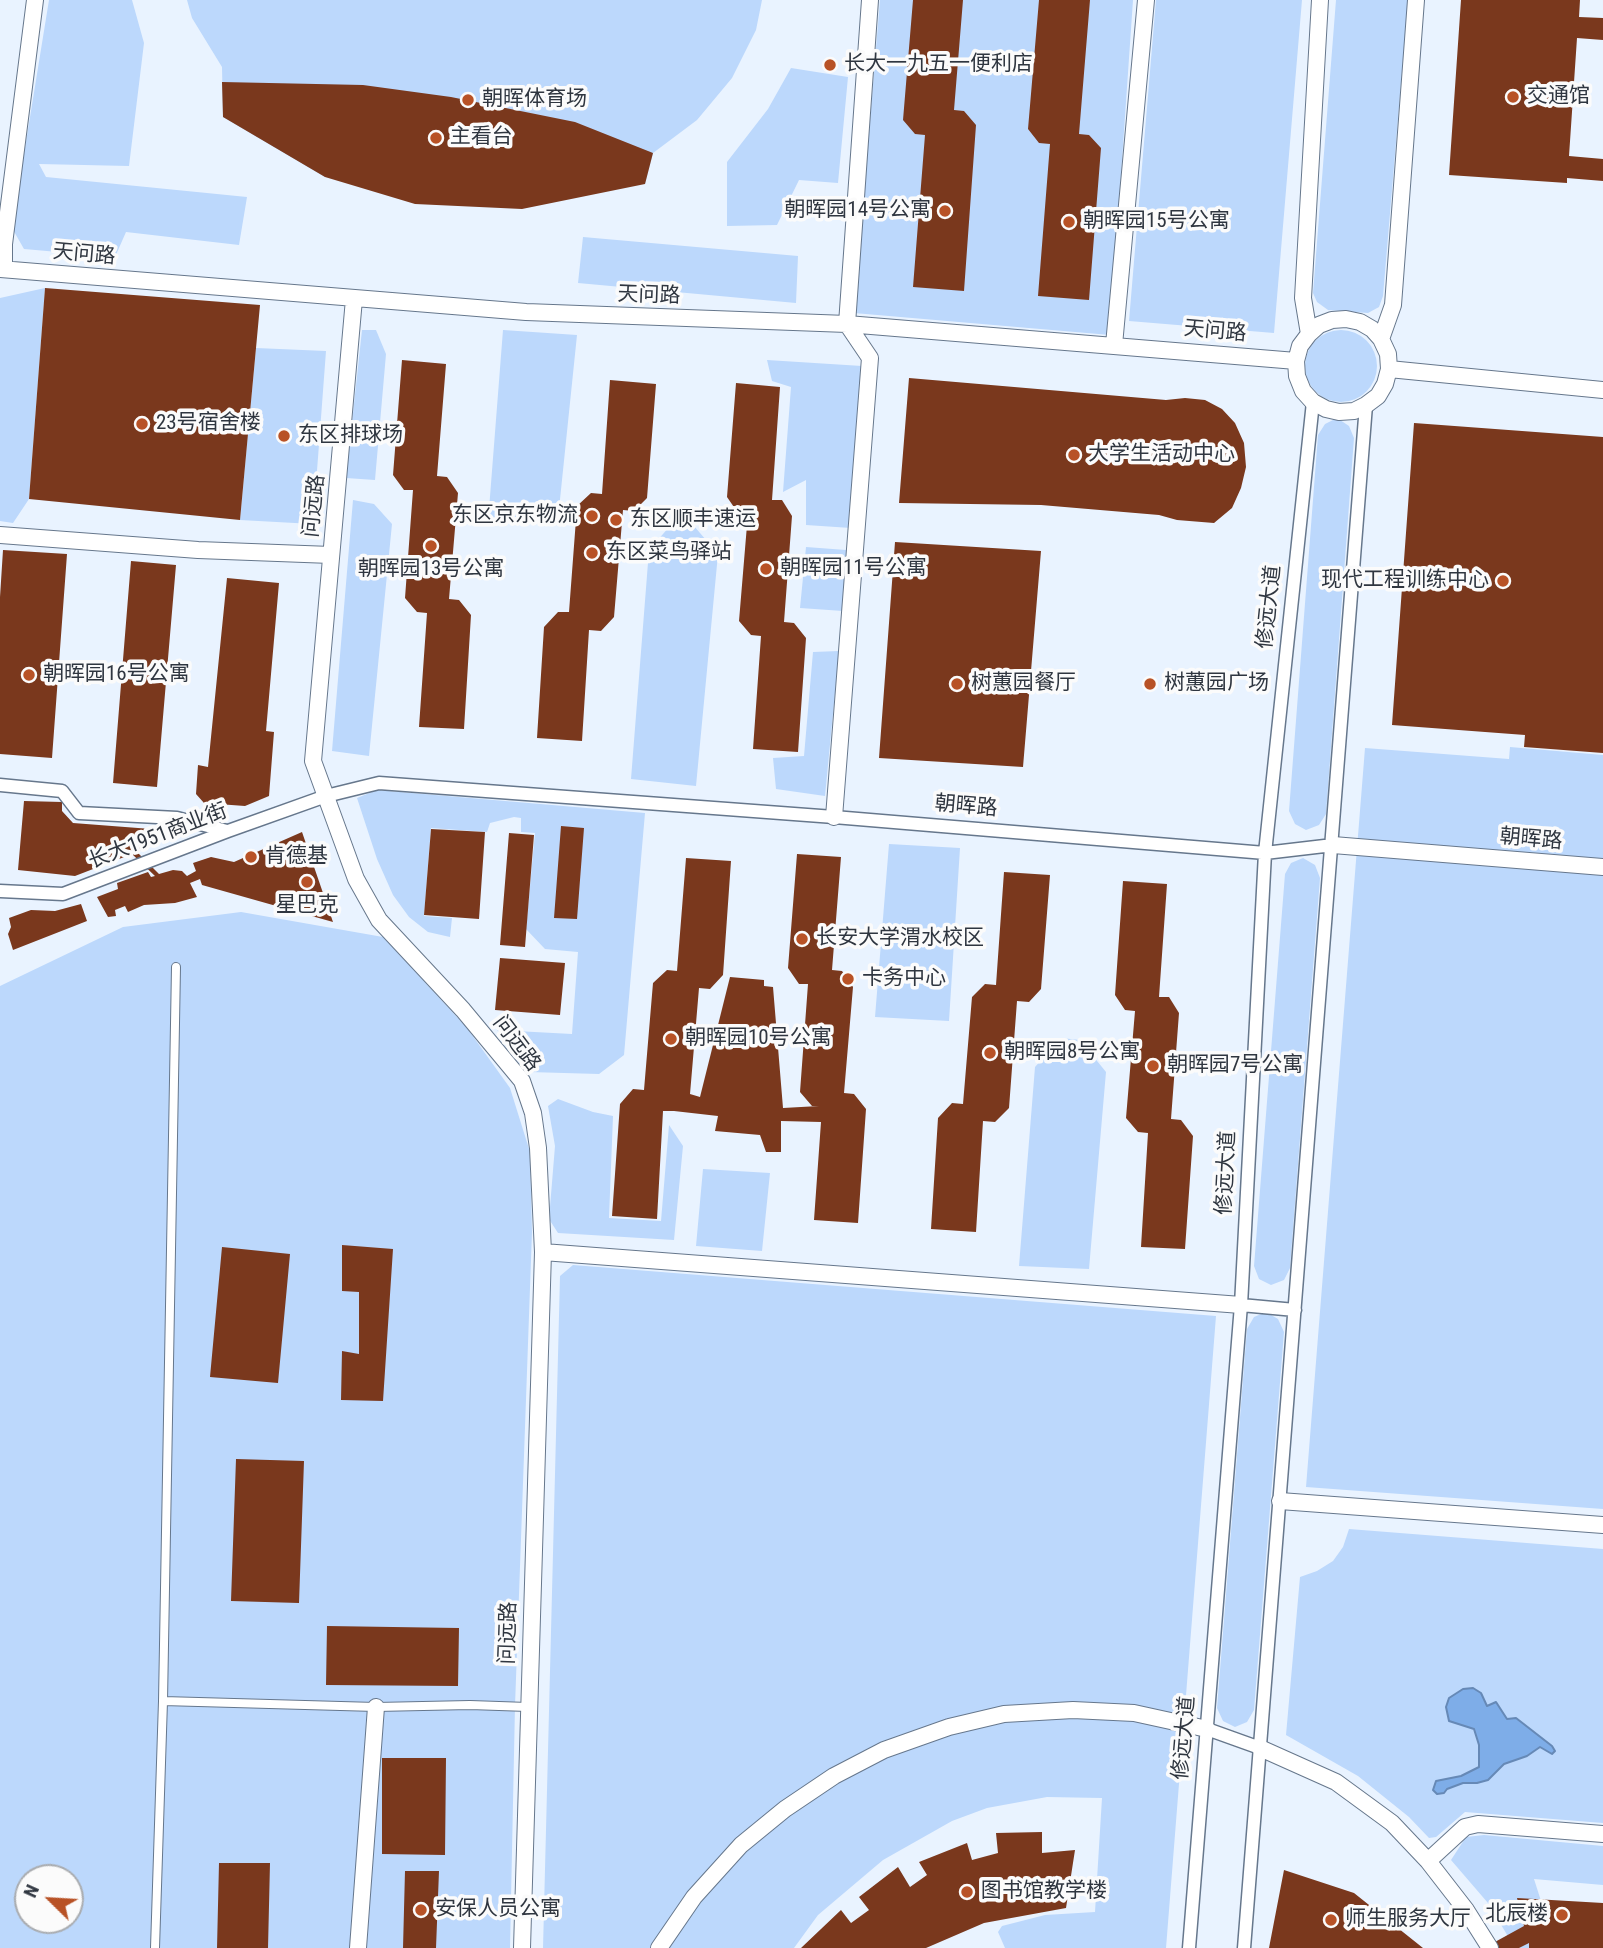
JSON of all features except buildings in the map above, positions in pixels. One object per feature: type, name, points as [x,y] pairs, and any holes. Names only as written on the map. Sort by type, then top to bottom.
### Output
[{"type":"street","points":[[2,269],[34,0]]},
{"type":"street","points":[[834,817],[870,358],[847,324],[870,0]]},
{"type":"street","points":[[1114,345],[1146,0]]},
{"type":"street","points":[[1308,334],[1303,298],[1320,0]]},
{"type":"street","points":[[1381,340],[1392,305],[1416,0]]},
{"type":"street","name":"天问路","points":[[2,269],[526,312],[847,324],[1296,361]]},
{"type":"street","name":"问远路","points":[[355,299],[313,761],[356,879],[379,920],[463,1010],[522,1081],[533,1113],[538,1148],[543,1252],[522,1948]]},
{"type":"street","points":[[1332,320],[1360,322],[1372,329],[1381,340],[1388,354],[1389,369],[1378,396],[1366,405],[1354,411],[1339,412],[1313,402],[1303,391],[1297,376],[1296,361],[1300,346],[1308,334],[1320,325],[1332,320]]},
{"type":"street","points":[[1389,369],[1603,390]]},
{"type":"street","name":"修远大道","points":[[1189,1948],[1241,1305],[1265,853],[1313,402]]},
{"type":"street","points":[[1244,1948],[1366,405]]},
{"type":"street","points":[[0,536],[198,550],[331,555]]},
{"type":"street","name":"朝晖路","points":[[326,796],[379,783],[1265,853],[1333,845],[1603,867]]},
{"type":"street","points":[[0,785],[62,791],[79,813],[177,818],[228,831]]},
{"type":"street","name":"长大1951商业街","points":[[0,891],[63,894],[326,796]]},
{"type":"street","points":[[543,1252],[1295,1310]]},
{"type":"street","points":[[1280,1501],[1603,1525]]},
{"type":"street","points":[[358,1948],[376,1707]]},
{"type":"street","points":[[659,1948],[694,1897],[741,1845],[795,1802],[834,1776],[884,1751],[949,1727],[1004,1714],[1073,1710],[1135,1713],[1208,1729],[1260,1748],[1336,1782],[1392,1823],[1428,1861],[1466,1910],[1490,1948]]},
{"type":"street","points":[[1428,1861],[1465,1827],[1478,1824],[1603,1834]]},
{"type":"lane","points":[[155,1948],[163,1701],[176,967]]},
{"type":"lane","points":[[163,1701],[376,1707],[528,1707]]},
{"type":"shaded area","name":"长安大学渭水校区","points":[[0,0],[1603,0],[1603,1948],[0,1948]]},
{"type":"shaded area","points":[[49,0],[132,0],[144,43],[129,166],[39,164],[46,177],[247,197],[239,245],[126,232],[115,257],[24,249],[12,228]]},
{"type":"shaded area","name":"朝晖体育场","points":[[187,0],[762,0],[756,30],[732,78],[697,120],[653,153],[645,184],[325,177],[223,117],[222,67],[192,18]]},
{"type":"shaded area","points":[[880,0],[1133,0],[1110,335],[854,313]]},
{"type":"shaded area","points":[[1156,0],[1302,0],[1274,333],[1129,321]]},
{"type":"shaded area","points":[[1336,0],[1408,0],[1383,296],[1379,307],[1368,313],[1328,310],[1317,302],[1313,293]]},
{"type":"shaded area","points":[[791,68],[848,77],[838,183],[799,180],[777,225],[727,226],[727,162],[768,109]]},
{"type":"shaded area","points":[[583,237],[798,256],[796,303],[578,283]]},
{"type":"shaded area","points":[[45,288],[29,499],[13,523],[0,521],[0,298]]},
{"type":"shaded area","points":[[362,330],[376,330],[386,354],[375,480],[346,478]]},
{"type":"shaded area","points":[[503,330],[577,335],[559,509],[488,522]]},
{"type":"shaded area","points":[[1348,330],[1367,340],[1375,352],[1375,380],[1367,392],[1355,400],[1334,402],[1315,392],[1307,380],[1305,359],[1315,340],[1327,332]]},
{"type":"shaded area","name":"东区排球场","points":[[256,348],[326,351],[313,524],[240,520]]},
{"type":"shaded area","points":[[767,360],[862,366],[851,528],[806,525],[806,480],[783,492],[791,387],[772,381]]},
{"type":"shaded area","points":[[1337,418],[1349,426],[1354,438],[1326,814],[1319,825],[1306,830],[1295,824],[1289,811],[1318,435],[1325,424]]},
{"type":"shaded area","points":[[353,500],[374,504],[392,524],[369,756],[332,751]]},
{"type":"shaded area","points":[[670,526],[694,526],[718,554],[696,786],[631,779],[649,550]]},
{"type":"shaded area","points":[[806,547],[846,550],[843,611],[800,608]]},
{"type":"shaded area","points":[[839,651],[825,796],[776,789],[773,758],[804,756],[813,652]]},
{"type":"shaded area","points":[[1510,747],[1603,755],[1603,1509],[1306,1487],[1365,748],[1509,759]]},
{"type":"shaded area","points":[[377,790],[645,813],[624,1055],[599,1074],[529,1072],[497,1030],[572,1034],[578,952],[545,949],[526,929],[535,833],[521,832],[521,818],[514,817],[490,823],[487,832],[431,828],[424,916],[452,918],[450,937],[428,932],[409,917],[393,895],[377,859],[357,798]]},
{"type":"shaded area","points":[[889,844],[960,848],[949,1021],[875,1017]]},
{"type":"shaded area","points":[[1303,858],[1315,865],[1320,878],[1290,1268],[1284,1280],[1271,1285],[1259,1279],[1254,1266],[1285,874],[1291,863]]},
{"type":"shaded area","points":[[241,912],[383,937],[467,1028],[510,1088],[530,1152],[532,1232],[515,1706],[510,1948],[0,1948],[0,986],[123,927]]},
{"type":"shaded area","points":[[1061,1038],[1080,1040],[1106,1072],[1089,1269],[1019,1266],[1035,1067]]},
{"type":"shaded area","points":[[558,1099],[613,1116],[609,1218],[661,1221],[669,1125],[683,1146],[674,1240],[558,1233],[549,1219],[555,1146],[548,1106]]},
{"type":"shaded area","points":[[703,1169],[770,1173],[762,1251],[696,1246]]},
{"type":"shaded area","points":[[573,1265],[1216,1316],[1166,1948],[1005,1948],[998,1932],[1002,1926],[1045,1915],[1095,1912],[1102,1798],[1047,1797],[987,1808],[952,1821],[883,1860],[818,1915],[794,1948],[543,1948],[560,1276]]},
{"type":"shaded area","points":[[1266,1312],[1278,1319],[1284,1332],[1254,1710],[1247,1722],[1235,1727],[1223,1721],[1217,1708],[1247,1329],[1254,1317]]},
{"type":"shaded area","points":[[1349,1529],[1603,1549],[1603,1823],[1465,1812],[1436,1837],[1429,1838],[1409,1817],[1358,1776],[1286,1735],[1300,1577],[1333,1561],[1343,1547]]},
{"type":"shaded area","points":[[1484,1835],[1603,1846],[1603,1885],[1534,1879],[1556,1948],[1515,1948],[1488,1903],[1451,1860],[1466,1837]]},
{"type":"water","points":[[1473,1688],[1481,1693],[1487,1706],[1496,1702],[1507,1719],[1516,1718],[1555,1751],[1552,1754],[1540,1747],[1527,1756],[1504,1764],[1488,1780],[1463,1783],[1437,1794],[1433,1790],[1436,1781],[1461,1776],[1479,1767],[1479,1745],[1474,1729],[1449,1721],[1446,1707],[1449,1698],[1463,1689]]},
{"type":"place","name":"长大一九五一便利店","points":[[830,65]]},
{"type":"place","name":"交通馆","points":[[1513,97]]},
{"type":"place","name":"朝晖体育场","points":[[468,100]]},
{"type":"place","name":"主看台","points":[[436,138]]},
{"type":"place","name":"朝晖园14号公寓","points":[[945,211]]},
{"type":"place","name":"朝晖园15号公寓","points":[[1069,222]]},
{"type":"place","name":"23号宿舍楼","points":[[142,424]]},
{"type":"place","name":"东区排球场","points":[[284,436]]},
{"type":"place","name":"大学生活动中心","points":[[1074,455]]},
{"type":"place","name":"东区京东物流","points":[[592,516]]},
{"type":"place","name":"东区顺丰速运","points":[[616,520]]},
{"type":"place","name":"朝晖园13号公寓","points":[[431,546]]},
{"type":"place","name":"东区菜鸟驿站","points":[[592,553]]},
{"type":"place","name":"朝晖园11号公寓","points":[[766,569]]},
{"type":"place","name":"现代工程训练中心","points":[[1503,581]]},
{"type":"place","name":"朝晖园16号公寓","points":[[29,675]]},
{"type":"place","name":"树蕙园餐厅","points":[[957,684]]},
{"type":"place","name":"树蕙园广场","points":[[1150,684]]},
{"type":"place","name":"肯德基","points":[[251,857]]},
{"type":"place","name":"星巴克","points":[[307,882]]},
{"type":"place","name":"长安大学渭水校区","points":[[802,939]]},
{"type":"place","name":"卡务中心","points":[[848,979]]},
{"type":"place","name":"朝晖园10号公寓","points":[[671,1039]]},
{"type":"place","name":"朝晖园8号公寓","points":[[990,1053]]},
{"type":"place","name":"朝晖园7号公寓","points":[[1153,1066]]},
{"type":"place","name":"图书馆教学楼","points":[[967,1892]]},
{"type":"place","name":"安保人员公寓","points":[[421,1910]]},
{"type":"place","name":"北辰楼","points":[[1562,1915]]},
{"type":"place","name":"师生服务大厅","points":[[1331,1920]]}]
